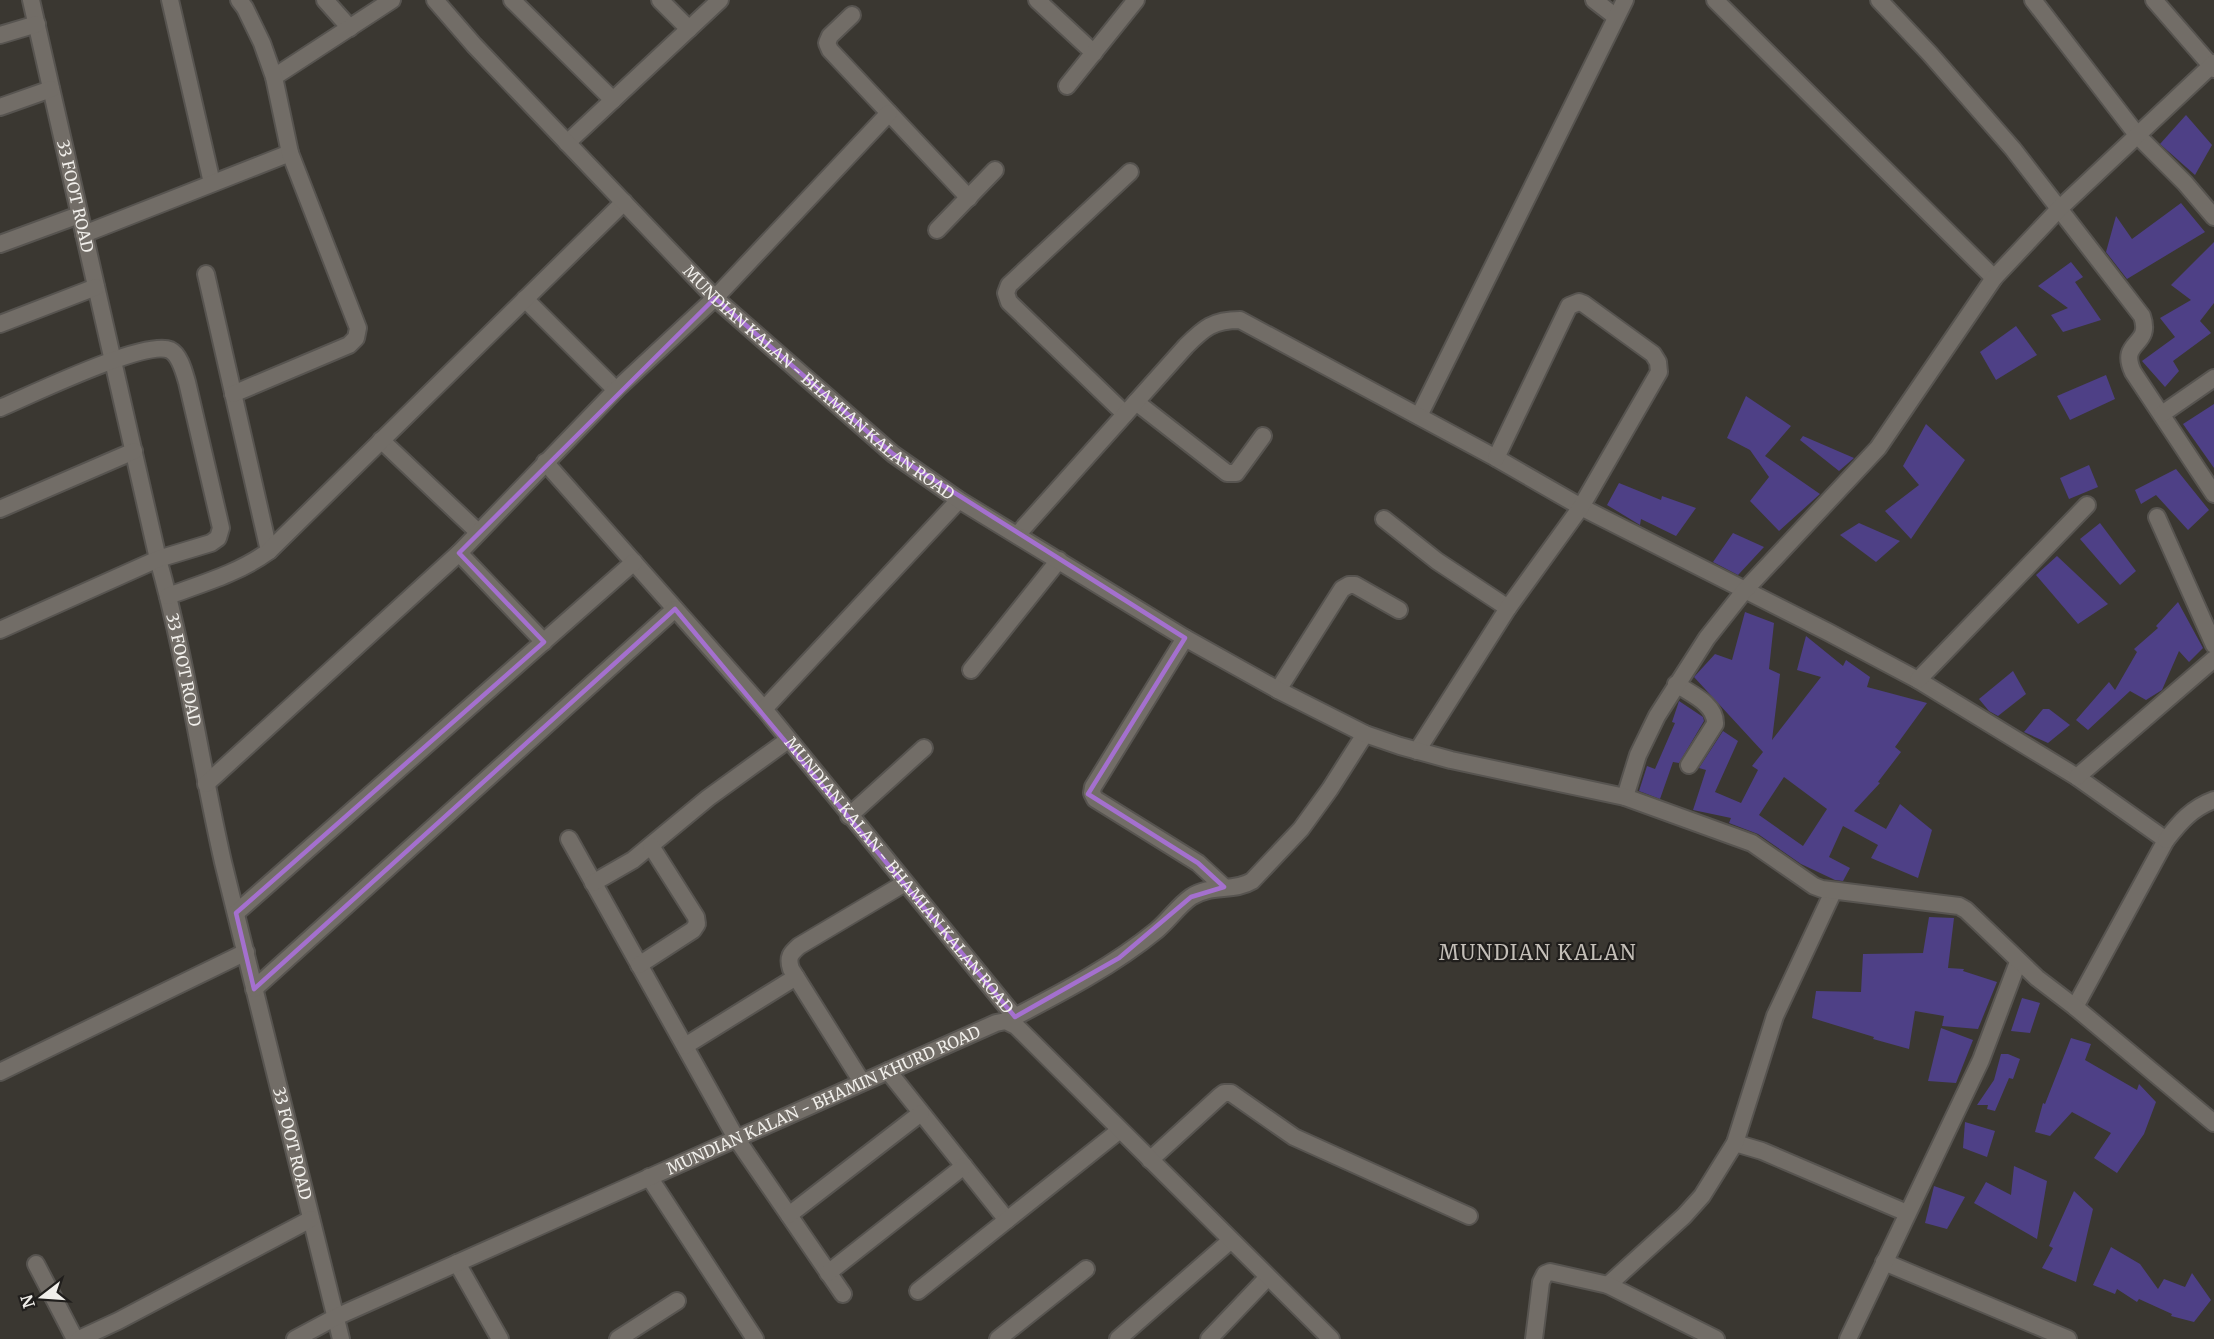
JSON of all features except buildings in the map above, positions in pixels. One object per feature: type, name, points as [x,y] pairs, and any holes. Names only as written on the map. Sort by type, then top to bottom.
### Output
[{"type":"street","name":"33 FOOT ROAD","points":[[31,0],[168,596],[206,784],[254,989],[341,1339]]},
{"type":"street","points":[[170,0],[212,183]]},
{"type":"street","points":[[233,394],[349,345],[356,338],[358,328],[290,153],[274,77],[262,43],[239,0]]},
{"type":"street","points":[[325,0],[350,28]]},
{"type":"street","points":[[274,77],[393,0]]},
{"type":"street","name":"MUNDIAN KALAN - BHAMIAN KALAN ROAD","points":[[435,0],[715,298],[893,454],[960,500],[764,709],[905,883],[1011,1019]]},
{"type":"street","points":[[512,0],[613,100]]},
{"type":"street","points":[[660,0],[689,29]]},
{"type":"street","points":[[567,143],[720,0]]},
{"type":"street","points":[[1037,0],[1094,53]]},
{"type":"street","points":[[1067,86],[1136,0]]},
{"type":"street","points":[[1594,0],[1616,17]]},
{"type":"street","points":[[1419,416],[1625,0]]},
{"type":"street","points":[[1715,0],[1994,278]]},
{"type":"street","points":[[1879,0],[1938,62],[2013,149],[2142,316],[2146,327],[2143,336],[2129,352],[2128,361],[2214,494]]},
{"type":"street","points":[[2033,0],[2138,136],[2214,216]]},
{"type":"street","points":[[1625,797],[1638,755],[1677,684],[1707,639],[1745,590],[1878,448],[1994,278],[2059,209],[2213,66],[2154,0]]},
{"type":"street","points":[[852,15],[830,36],[827,43],[830,50],[969,198]]},
{"type":"street","points":[[0,35],[37,24]]},
{"type":"street","points":[[0,107],[51,89]]},
{"type":"street","points":[[206,784],[459,552],[616,390],[715,298],[889,113]]},
{"type":"street","points":[[84,234],[290,153]]},
{"type":"street","points":[[937,231],[996,170]]},
{"type":"street","points":[[1130,172],[1009,285],[1006,293],[1009,302],[1130,408],[1227,473],[1236,473],[1263,436]]},
{"type":"street","points":[[168,596],[230,574],[270,550],[624,202]]},
{"type":"street","points":[[0,244],[79,215]]},
{"type":"street","points":[[206,274],[270,550]]},
{"type":"street","points":[[0,324],[96,287]]},
{"type":"street","points":[[525,299],[616,390]]},
{"type":"street","points":[[1417,751],[1508,608],[1581,507],[1659,372],[1658,362],[1653,354],[1584,304],[1579,302],[1569,306],[1496,458]]},
{"type":"street","points":[[1017,535],[1203,330],[1221,320],[1240,320],[1496,458],[1581,507],[1918,680],[2076,777],[2166,840]]},
{"type":"street","points":[[0,408],[113,360],[159,348],[172,351],[180,361],[187,382],[221,528],[218,538],[211,543],[158,559],[0,630]]},
{"type":"street","points":[[2162,414],[2214,378]]},
{"type":"street","points":[[381,440],[478,532]]},
{"type":"street","points":[[0,509],[134,451]]},
{"type":"street","points":[[545,462],[764,709]]},
{"type":"street","points":[[960,500],[1185,638],[1278,690],[1365,734],[1417,751],[1462,762],[1625,797],[1752,843],[1814,886],[1833,892],[1959,906],[1966,910],[2018,962],[2214,1123]]},
{"type":"street","points":[[1918,680],[2087,505]]},
{"type":"street","points":[[2157,517],[2214,645]]},
{"type":"street","points":[[1384,519],[1437,561],[1508,608]]},
{"type":"street","points":[[459,552],[544,642]]},
{"type":"street","points":[[971,670],[1059,560]]},
{"type":"street","points":[[236,913],[634,562]]},
{"type":"street","points":[[1278,690],[1342,589],[1348,585],[1355,585],[1399,610]]},
{"type":"street","points":[[254,989],[675,609]]},
{"type":"street","points":[[1185,638],[1093,786],[1092,793],[1095,799],[1198,863],[1224,886]]},
{"type":"street","points":[[2076,777],[2214,659]]},
{"type":"street","points":[[1677,684],[1710,708],[1716,716],[1715,724],[1689,765]]},
{"type":"street","name":"MUNDIAN KALAN - BHAMIN KHURD ROAD","points":[[295,1339],[336,1317],[736,1138],[996,1023],[1011,1019],[1075,985],[1119,958],[1158,929],[1191,897],[1210,889],[1245,885],[1252,881],[1301,829],[1365,734]]},
{"type":"street","points":[[593,883],[633,860],[708,798],[788,740]]},
{"type":"street","points":[[849,816],[924,748]]},
{"type":"street","points":[[2075,1007],[2166,840],[2185,816],[2195,808],[2214,800]]},
{"type":"street","points":[[569,839],[736,1138],[843,1294]]},
{"type":"street","points":[[639,965],[693,930],[697,924],[696,917],[651,846]]},
{"type":"street","points":[[862,1082],[796,977],[788,960],[791,953],[799,946],[905,883]]},
{"type":"street","points":[[1608,1285],[1684,1216],[1702,1196],[1735,1143],[1775,1016],[1833,892]]},
{"type":"street","points":[[0,1071],[246,952]]},
{"type":"street","points":[[1848,1339],[1981,1060],[2018,962]]},
{"type":"street","points":[[685,1046],[796,977]]},
{"type":"street","points":[[1011,1019],[1230,1241],[1331,1339]]},
{"type":"street","points":[[888,1071],[1007,1220]]},
{"type":"street","points":[[1150,1160],[1220,1096],[1224,1093],[1231,1093],[1294,1137],[1469,1216]]},
{"type":"street","points":[[789,1215],[921,1113]]},
{"type":"street","points":[[918,1291],[1120,1130]]},
{"type":"street","points":[[1735,1143],[1762,1151],[1907,1213]]},
{"type":"street","points":[[828,1273],[964,1166]]},
{"type":"street","points":[[649,1177],[747,1336]]},
{"type":"street","points":[[36,1264],[77,1339],[129,1315],[311,1219]]},
{"type":"street","points":[[1118,1339],[1230,1241]]},
{"type":"street","points":[[1884,1262],[2068,1339]]},
{"type":"street","points":[[457,1263],[499,1338]]},
{"type":"street","points":[[998,1339],[1086,1269]]},
{"type":"street","points":[[1534,1339],[1543,1276],[1554,1272],[1608,1285],[1716,1339]]},
{"type":"street","points":[[1209,1339],[1268,1277]]},
{"type":"street","points":[[618,1339],[677,1301]]},
{"type":"highlighted area","points":[[715,298],[893,454],[1185,638],[1088,794],[1198,863],[1224,887],[1191,897],[1119,958],[1015,1017],[675,609],[254,989],[236,913],[544,642],[459,553]]},
{"type":"district","name":"MUNDIAN KALAN","points":[[1538,953]]}]
